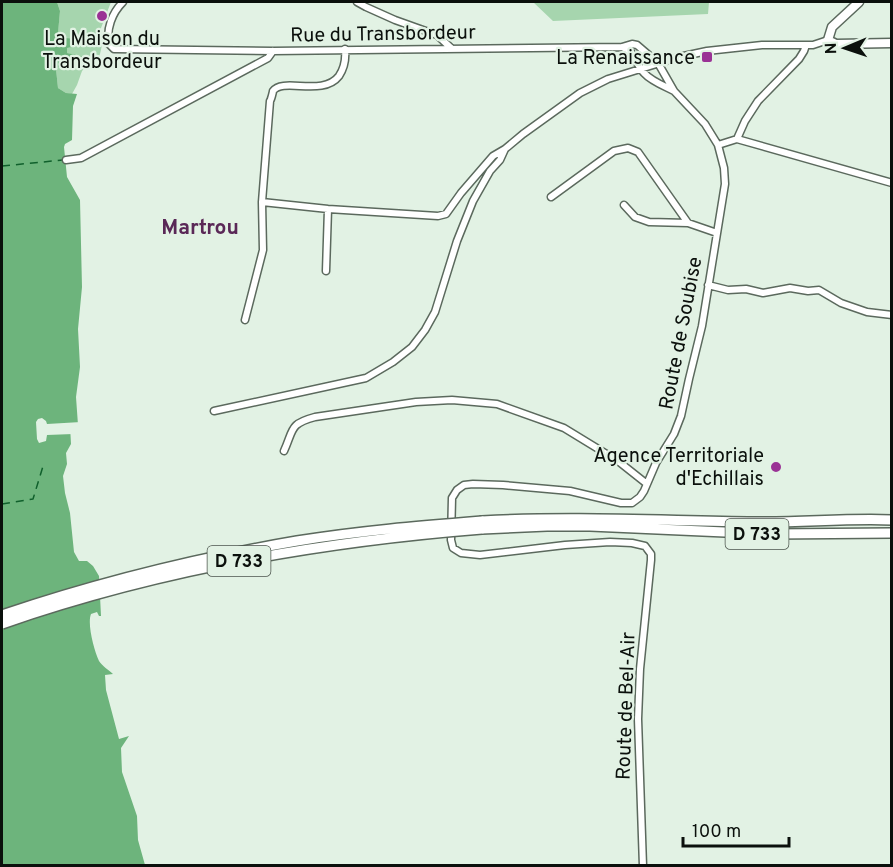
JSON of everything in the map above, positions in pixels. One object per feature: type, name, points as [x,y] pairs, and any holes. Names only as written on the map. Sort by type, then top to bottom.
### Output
[{"type":"main road","points":[[859,2],[832,27],[828,40],[836,44],[891,44]]},
{"type":"main road","name":"D 733","points":[[2,615],[111,582],[227,555],[297,541],[405,527],[594,519],[772,522],[891,520]]},
{"type":"main road","name":"D 733","points":[[2,624],[116,589],[250,558],[482,525],[590,526],[772,534],[891,533]]},
{"type":"street","points":[[123,2],[109,25],[109,44],[114,49],[273,51]]},
{"type":"street","points":[[357,2],[395,20],[437,35],[451,48]]},
{"type":"street","points":[[262,202],[328,209],[438,216],[446,214],[493,156],[580,93],[608,79],[679,57],[722,49],[762,45],[806,45],[828,40]]},
{"type":"street","name":"Rue du Transbordeur","points":[[66,160],[81,158],[268,58],[273,51],[345,49],[638,45],[658,63],[674,91],[705,124],[718,145]]},
{"type":"street","points":[[737,139],[758,100],[799,58],[806,45]]},
{"type":"street","name":"Rue du Transbordeur","points":[[622,47],[632,52],[647,76],[674,91]]},
{"type":"street","points":[[244,320],[263,250],[262,202],[270,101],[273,92],[279,87],[314,87],[337,79],[344,69],[345,49]]},
{"type":"street","points":[[718,145],[737,139],[891,183]]},
{"type":"street","name":"Route de Soubise","points":[[648,549],[641,544],[610,542],[480,555],[460,553],[453,548],[451,540],[452,498],[456,490],[464,485],[473,484],[570,491],[610,501],[629,503],[637,501],[645,491],[656,463],[674,434],[681,416],[702,326],[725,184],[724,168],[718,145]]},
{"type":"street","points":[[551,197],[614,151],[628,148],[639,152],[688,223]]},
{"type":"street","points":[[214,411],[366,378],[393,362],[412,347],[435,312],[457,241],[473,201],[505,149]]},
{"type":"street","points":[[624,205],[635,217],[649,222],[688,223],[717,233]]},
{"type":"street","points":[[326,271],[328,209]]},
{"type":"street","points":[[708,285],[728,290],[746,289],[763,293],[790,288],[819,290],[841,303],[867,312],[891,315]]},
{"type":"street","points":[[284,451],[292,429],[302,421],[315,417],[416,402],[452,400],[482,402],[497,404],[564,428],[618,461],[647,484]]},
{"type":"street","name":"Route de Bel-Air","points":[[643,866],[638,719],[640,669],[651,560],[648,549]]},
{"type":"shaded area","points":[[2,2],[57,2],[60,11],[58,33],[65,38],[82,39],[90,44],[67,48],[67,53],[85,57],[65,62],[56,69],[58,88],[66,93],[77,94],[73,106],[72,140],[64,147],[67,177],[80,200],[82,287],[78,329],[80,367],[76,397],[78,425],[70,426],[71,444],[66,453],[67,464],[63,476],[74,552],[79,561],[87,561],[93,566],[99,576],[101,616],[97,612],[91,614],[90,630],[99,661],[113,674],[105,675],[106,690],[119,739],[129,736],[121,748],[122,772],[137,816],[138,840],[145,865],[2,866]]},
{"type":"shaded area","points":[[57,2],[111,2],[101,28],[102,45],[99,57],[82,71],[72,94],[58,88],[56,69],[65,62],[84,58],[67,53],[67,48],[89,44],[82,39],[65,38],[58,32],[60,11]]},
{"type":"shaded area","points":[[533,2],[709,2],[708,14],[553,21]]},
{"type":"pier","points":[[42,418],[47,424],[81,422],[81,425],[73,429],[73,434],[47,435],[46,441],[39,443],[36,422]]},
{"type":"ferry route","points":[[2,166],[63,160]]},
{"type":"ferry route","points":[[2,504],[33,499],[44,463]]},
{"type":"place","name":"La Maison du Transbordeur","points":[[102,16]]},
{"type":"place","name":"La Renaissance","points":[[707,57]]},
{"type":"place","name":"Agence Territoriale d'Echillais","points":[[776,467]]},
{"type":"district","name":"Martrou","points":[[200,227]]}]
